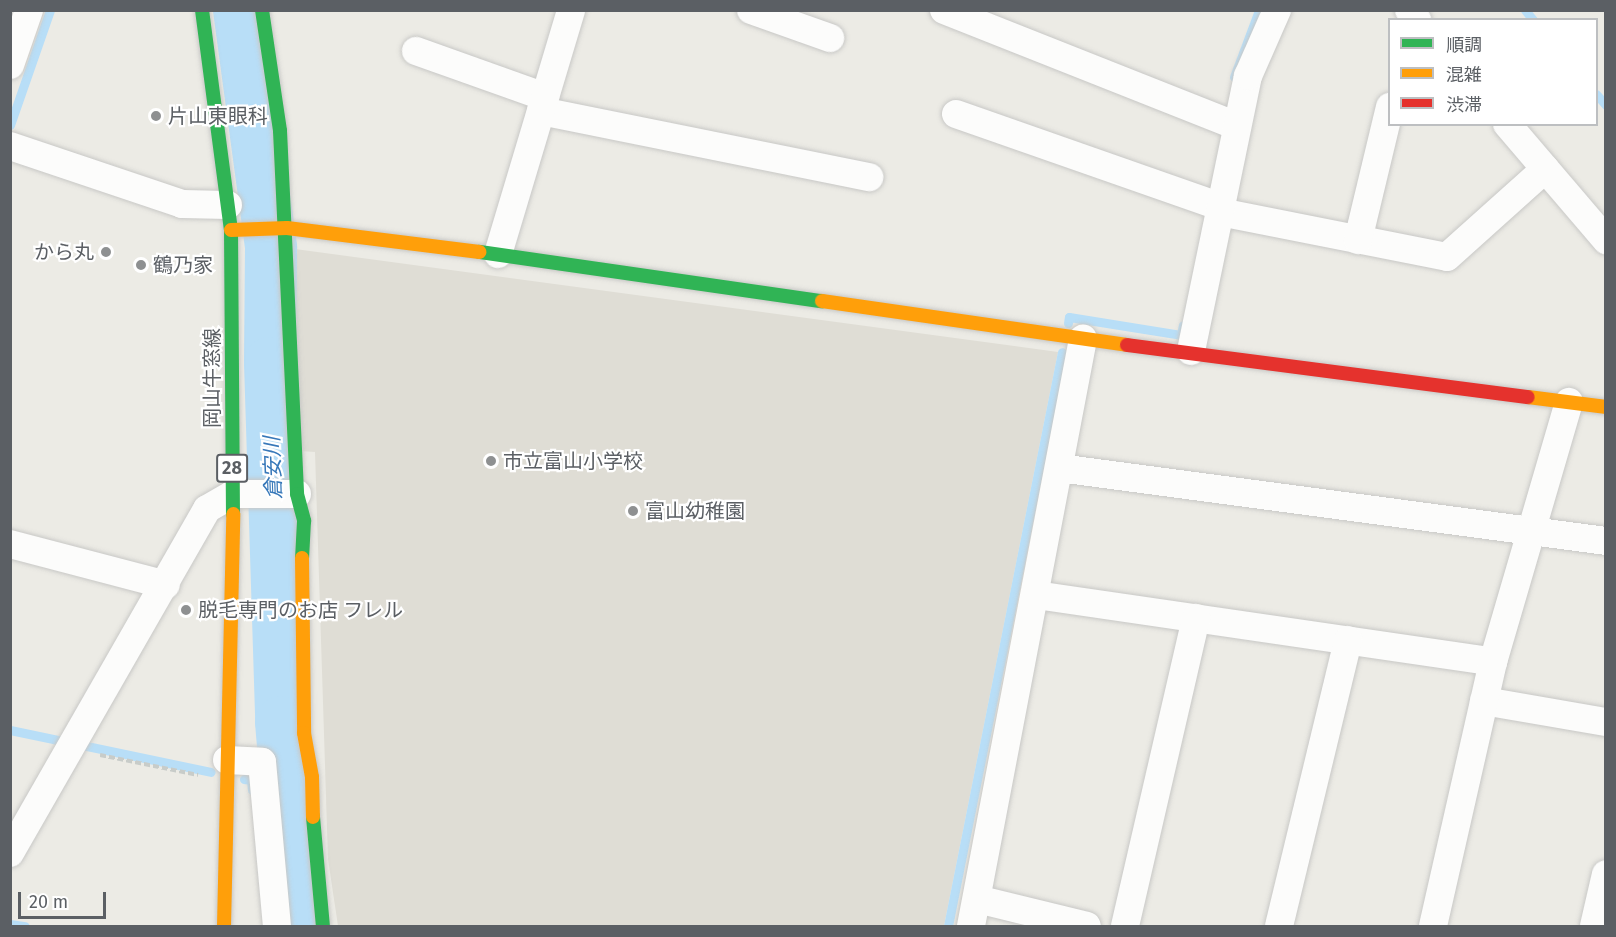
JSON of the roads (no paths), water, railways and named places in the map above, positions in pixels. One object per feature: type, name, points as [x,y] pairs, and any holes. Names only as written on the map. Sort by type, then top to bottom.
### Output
[{"type":"street","name":"岡山牛窓線","points":[[202,10],[229,217],[243,494],[227,770],[224,927]]},
{"type":"street","points":[[262,10],[280,131],[287,228],[292,494],[304,521],[300,611],[303,733],[312,777],[314,855],[323,927]]},
{"type":"street","points":[[498,254],[571,10]]},
{"type":"street","points":[[751,10],[830,38]]},
{"type":"street","points":[[944,10],[1228,122]]},
{"type":"street","points":[[1191,351],[1228,122],[1277,10]]},
{"type":"street","points":[[10,65],[21,16]]},
{"type":"street","points":[[416,51],[543,104],[869,177]]},
{"type":"street","points":[[1358,240],[1388,111]]},
{"type":"street","points":[[956,114],[1213,206],[1358,240],[1447,256],[1545,169]]},
{"type":"street","points":[[1509,126],[1605,240]]},
{"type":"street","points":[[11,149],[182,204],[229,217],[287,228],[498,254],[1083,339],[1191,351],[1605,407]]},
{"type":"street","points":[[970,927],[1036,595],[1083,339]]},
{"type":"street","points":[[1433,927],[1493,662],[1569,402]]},
{"type":"street","points":[[1059,468],[1605,541]]},
{"type":"street","points":[[10,853],[207,509],[243,494],[292,494]]},
{"type":"street","points":[[10,544],[165,585]]},
{"type":"street","points":[[1036,595],[1493,662]]},
{"type":"street","points":[[1125,927],[1196,618]]},
{"type":"street","points":[[1279,927],[1348,640]]},
{"type":"street","points":[[1484,701],[1605,722]]},
{"type":"street","points":[[227,770],[262,762],[277,927]]},
{"type":"street","points":[[1594,927],[1605,874]]},
{"type":"street","points":[[977,899],[1087,927]]},
{"type":"waterway","points":[[10,125],[50,10]]},
{"type":"waterway","name":"倉安川","points":[[239,10],[271,248],[270,363],[281,722],[298,926]]},
{"type":"waterway","points":[[1234,77],[1259,10]]},
{"type":"waterway","points":[[1525,10],[1531,18]]},
{"type":"waterway","points":[[1598,96],[1606,105]]},
{"type":"waterway","points":[[1068,323],[1069,317],[1181,335],[1183,325]]},
{"type":"waterway","points":[[948,926],[1062,352]]},
{"type":"waterway","points":[[10,730],[211,772]]},
{"type":"waterway","points":[[244,779],[251,780],[252,790]]},
{"type":"waterway","points":[[10,924],[25,926]]},
{"type":"place","name":"片山東眼科","points":[[156,116]]},
{"type":"place","name":"から丸","points":[[106,252]]},
{"type":"place","name":"鶴乃家","points":[[141,265]]},
{"type":"place","name":"市立富山小学校","points":[[491,461]]},
{"type":"place","name":"富山幼稚園","points":[[633,511]]},
{"type":"place","name":"脱毛専門のお店 フレル","points":[[186,610]]}]
